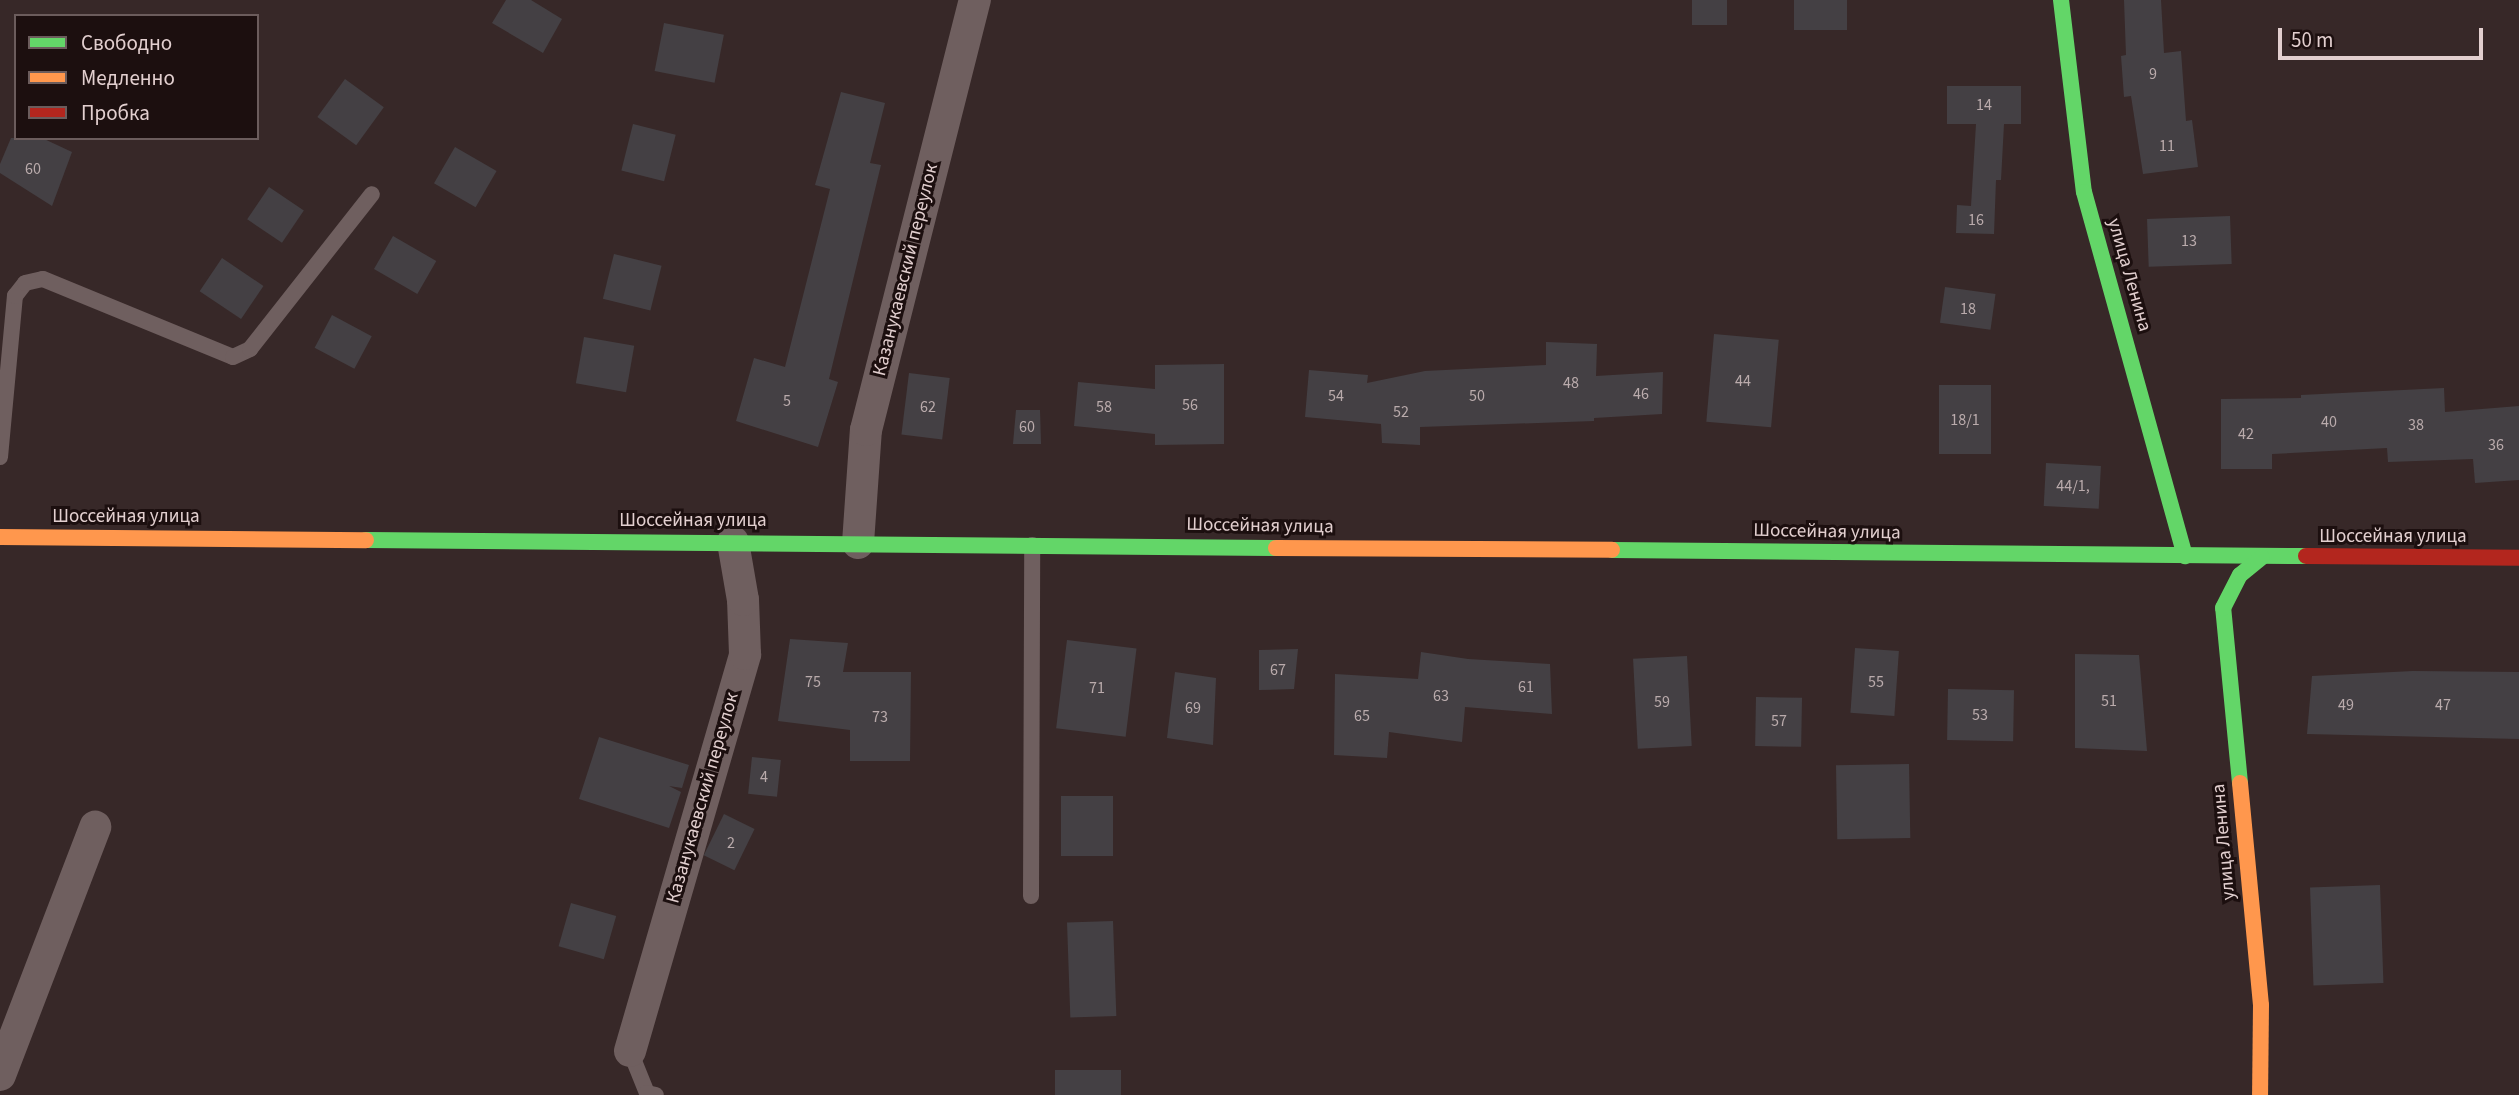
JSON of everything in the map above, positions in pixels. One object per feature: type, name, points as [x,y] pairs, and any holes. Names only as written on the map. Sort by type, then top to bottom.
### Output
[{"type":"street","name":"Казанукаевский переулок","points":[[858,543],[866,430],[975,0]]},
{"type":"street","name":"улица Ленина","points":[[2061,0],[2084,192],[2185,556]]},
{"type":"street","name":"Шоссейная улица","points":[[0,537],[2519,558]]},
{"type":"street","name":"Казанукаевский переулок","points":[[630,1051],[746,654],[743,600],[733,542]]},
{"type":"street","name":"улица Ленина","points":[[2260,1095],[2261,1005],[2223,608],[2240,575],[2262,557]]},
{"type":"street","points":[[0,1075],[95,827]]},
{"type":"lane","points":[[0,457],[15,296],[25,283],[43,279],[233,358],[250,349],[372,194]]},
{"type":"lane","points":[[1031,897],[1032,545]]},
{"type":"lane","points":[[630,1051],[647,1093],[656,1095]]},
{"type":"building","points":[[506,0],[531,0],[562,19],[543,53],[492,23]]},
{"type":"building","points":[[1692,0],[1727,0],[1727,25],[1692,25]]},
{"type":"building","points":[[1794,0],[1847,0],[1847,30],[1794,30]]},
{"type":"building","points":[[2124,0],[2161,0],[2164,53],[2181,51],[2186,121],[2192,120],[2198,167],[2143,174],[2131,96],[2124,97],[2121,56],[2126,55]]},
{"type":"building","points":[[664,23],[724,35],[715,83],[655,71]]},
{"type":"building","points":[[345,79],[384,107],[356,145],[317,117]]},
{"type":"building","points":[[1947,86],[2021,86],[2021,124],[2004,124],[2001,180],[1996,180],[1994,234],[1956,233],[1957,205],[1971,206],[1976,124],[1947,124]]},
{"type":"building","points":[[841,92],[885,103],[870,163],[881,165],[829,379],[838,382],[818,447],[736,421],[754,358],[785,367],[830,189],[815,185]]},
{"type":"building","points":[[633,124],[676,135],[664,181],[621,171]]},
{"type":"building","points":[[11,138],[46,140],[72,152],[52,206],[0,173],[0,164]]},
{"type":"building","points":[[455,147],[497,171],[476,207],[434,183]]},
{"type":"building","points":[[269,187],[304,210],[282,243],[247,219]]},
{"type":"building","points":[[2230,216],[2232,264],[2149,267],[2147,219]]},
{"type":"building","points":[[393,236],[436,261],[417,294],[374,269]]},
{"type":"building","points":[[614,254],[662,266],[650,310],[603,299]]},
{"type":"building","points":[[222,258],[263,286],[241,319],[200,291]]},
{"type":"building","points":[[1945,287],[1996,294],[1990,330],[1940,323]]},
{"type":"building","points":[[332,315],[372,336],[354,369],[315,348]]},
{"type":"building","points":[[1714,334],[1779,340],[1771,427],[1706,422]]},
{"type":"building","points":[[584,337],[634,346],[626,392],[576,383]]},
{"type":"building","points":[[1546,342],[1597,344],[1596,376],[1663,372],[1662,414],[1594,418],[1594,421],[1420,427],[1420,445],[1382,443],[1381,424],[1305,417],[1309,370],[1368,375],[1367,383],[1425,371],[1546,365]]},
{"type":"building","points":[[1224,364],[1224,444],[1155,445],[1155,434],[1074,426],[1078,382],[1155,389],[1155,365]]},
{"type":"building","points":[[909,373],[950,378],[942,440],[901,435]]},
{"type":"building","points":[[1939,385],[1991,385],[1991,454],[1939,454]]},
{"type":"building","points":[[2444,388],[2445,412],[2519,406],[2519,480],[2475,483],[2473,459],[2388,462],[2387,448],[2272,454],[2272,469],[2221,469],[2221,399],[2301,398],[2301,395]]},
{"type":"building","points":[[1016,410],[1040,410],[1041,444],[1013,444]]},
{"type":"building","points":[[2046,463],[2101,466],[2099,509],[2044,506]]},
{"type":"building","points":[[790,639],[848,643],[843,672],[911,672],[910,761],[850,761],[850,730],[778,721]]},
{"type":"building","points":[[1067,640],[1136,649],[1126,737],[1056,728]]},
{"type":"building","points":[[1855,648],[1899,651],[1894,716],[1850,713]]},
{"type":"building","points":[[1298,649],[1294,689],[1259,690],[1259,650]]},
{"type":"building","points":[[1421,652],[1468,659],[1550,664],[1552,714],[1465,707],[1462,742],[1389,732],[1387,758],[1334,755],[1335,674],[1418,679]]},
{"type":"building","points":[[2075,654],[2139,655],[2147,751],[2075,748]]},
{"type":"building","points":[[1687,656],[1692,746],[1638,749],[1633,659]]},
{"type":"building","points":[[2413,671],[2519,672],[2519,739],[2307,734],[2312,676]]},
{"type":"building","points":[[1175,672],[1216,678],[1213,745],[1167,738]]},
{"type":"building","points":[[1948,689],[2014,690],[2013,741],[1947,740]]},
{"type":"building","points":[[1756,697],[1802,698],[1801,747],[1755,746]]},
{"type":"building","points":[[599,737],[689,765],[682,788],[669,786],[681,792],[669,828],[579,799]]},
{"type":"building","points":[[752,757],[781,760],[777,797],[748,794]]},
{"type":"building","points":[[1909,764],[1910,838],[1837,839],[1836,765]]},
{"type":"building","points":[[1061,796],[1113,796],[1113,856],[1061,856]]},
{"type":"building","points":[[724,814],[755,829],[734,870],[704,855]]},
{"type":"building","points":[[2380,885],[2383,983],[2313,985],[2310,887]]},
{"type":"building","points":[[571,903],[616,916],[604,959],[559,946]]},
{"type":"building","points":[[1113,921],[1116,1016],[1070,1018],[1067,923]]},
{"type":"building","points":[[1055,1070],[1121,1070],[1121,1095],[1055,1095]]},
{"type":"traffic: fast","points":[[2061,0],[2084,192],[2185,556]]},
{"type":"traffic: fast","points":[[366,540],[1276,548]]},
{"type":"traffic: fast","points":[[1612,550],[2306,556]]},
{"type":"traffic: fast","points":[[2240,783],[2223,608],[2240,575],[2262,557]]},
{"type":"traffic: slow","points":[[0,537],[366,540]]},
{"type":"traffic: slow","points":[[1276,548],[1612,550]]},
{"type":"traffic: slow","points":[[2240,783],[2261,1005],[2260,1095]]},
{"type":"traffic: jam","points":[[2306,556],[2519,558]]}]
